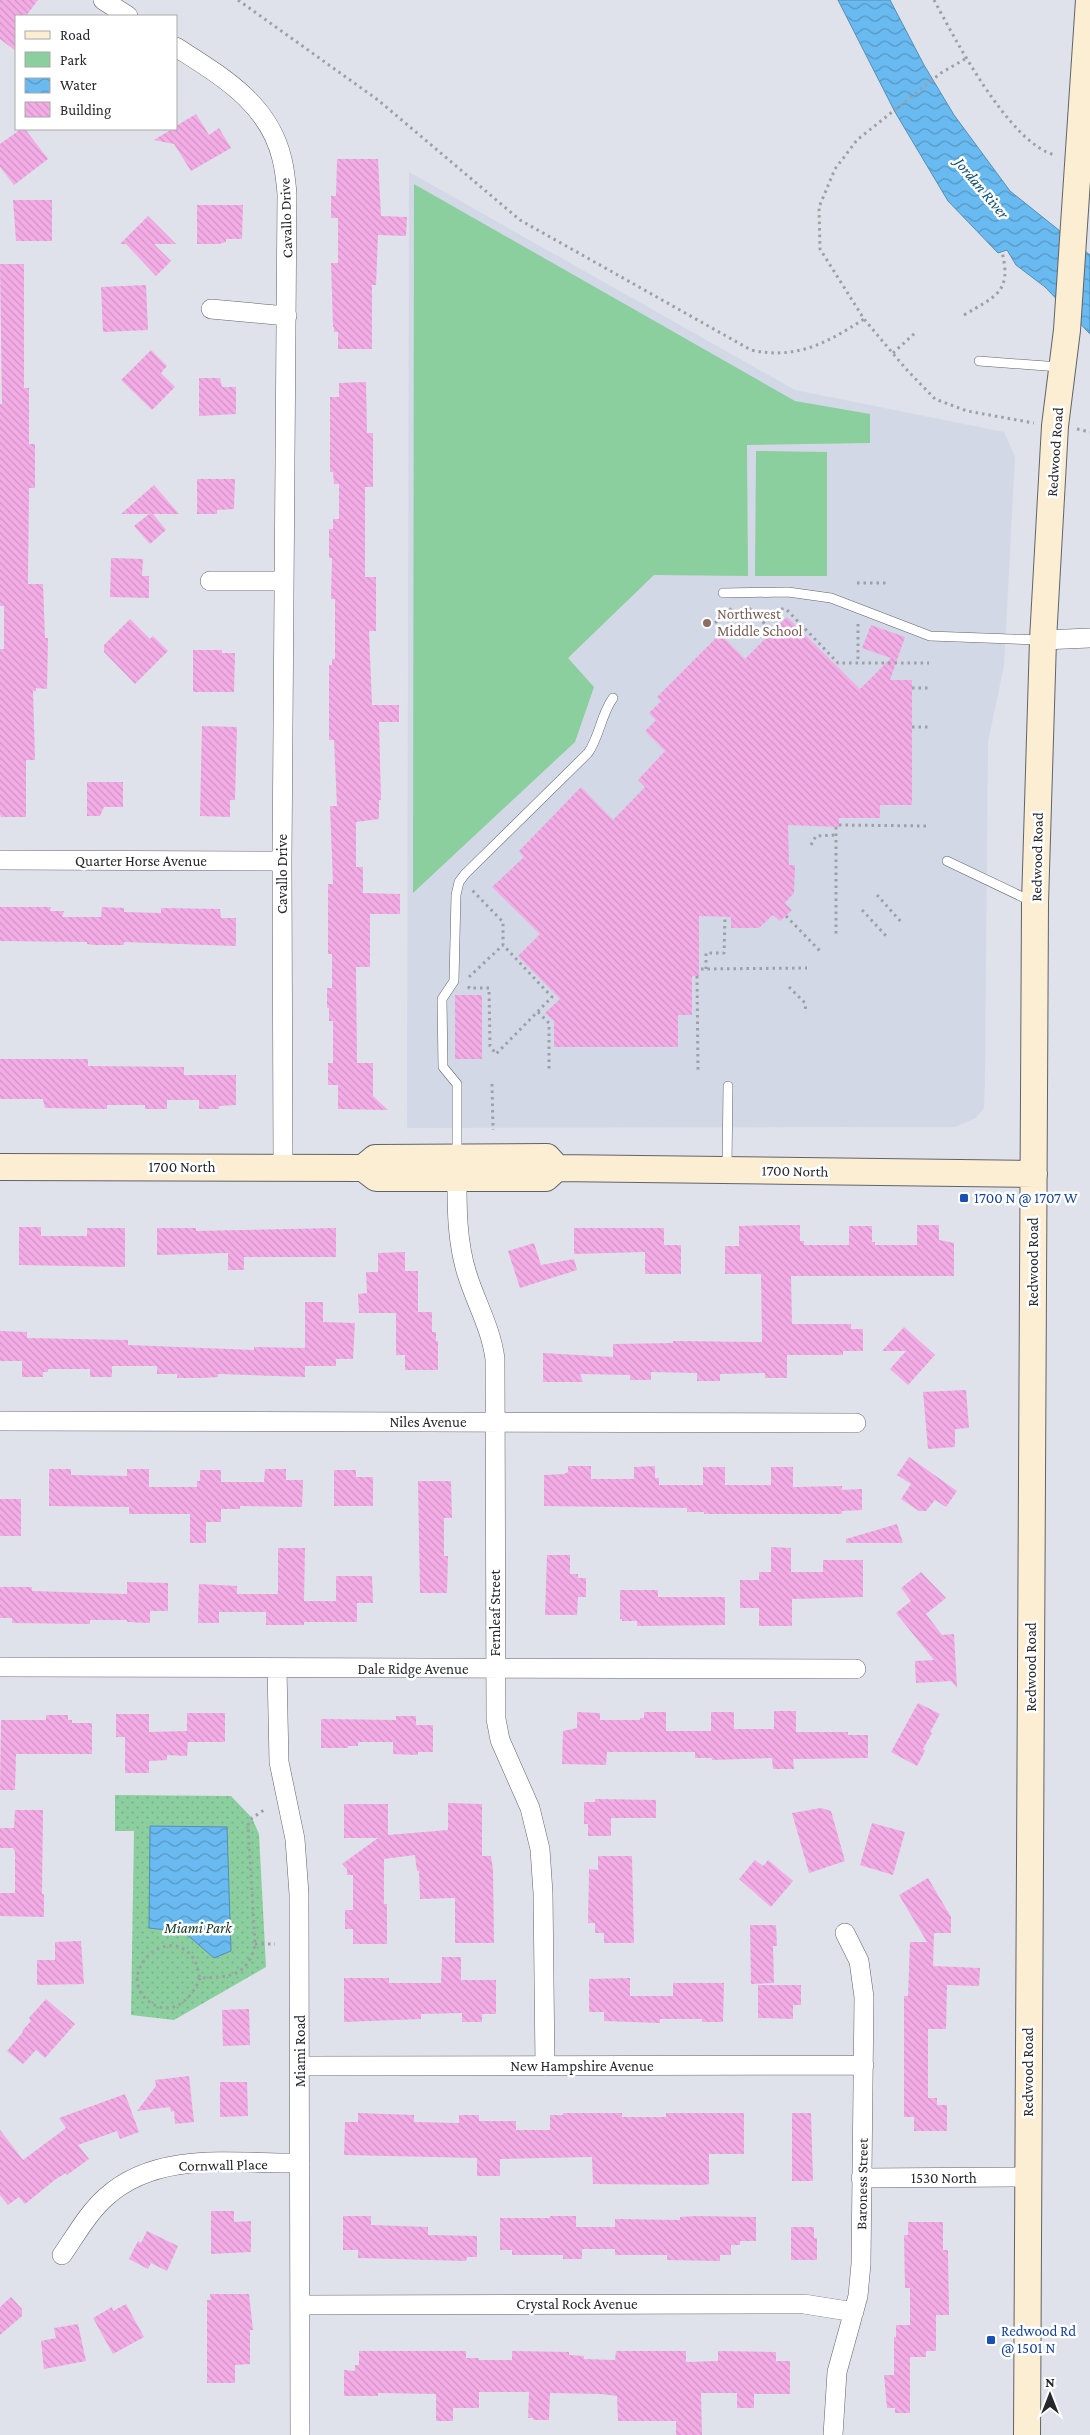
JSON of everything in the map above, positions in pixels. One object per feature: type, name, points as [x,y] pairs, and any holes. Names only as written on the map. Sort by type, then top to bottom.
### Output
[{"type":"main road","name":"Redwood Road","points":[[1027,2435],[1035,903],[1043,640],[1055,426],[1066,330],[1089,0]]},
{"type":"main road","name":"1700 North","points":[[0,1167],[363,1168],[376,1158],[457,1168],[547,1157],[557,1168],[1034,1174]]},
{"type":"street","points":[[103,0],[126,15]]},
{"type":"street","name":"Cavallo Drive","points":[[178,48],[238,89],[260,112],[273,134],[282,158],[288,194],[283,582],[283,1167]]},
{"type":"street","points":[[211,309],[287,316]]},
{"type":"street","points":[[210,582],[283,582]]},
{"type":"street","points":[[1043,640],[1090,638]]},
{"type":"street","name":"Quarter Horse Avenue","points":[[0,860],[282,861]]},
{"type":"street","name":"Fernleaf Street","points":[[457,1168],[457,1222],[462,1257],[493,1345],[496,1422],[495,1669],[497,1730],[530,1808],[540,1849],[543,1892],[545,2066]]},
{"type":"street","name":"Niles Avenue","points":[[0,1421],[856,1423]]},
{"type":"street","name":"Dale Ridge Avenue","points":[[0,1667],[856,1669]]},
{"type":"street","name":"Miami Road","points":[[277,1669],[279,1762],[294,1829],[298,1871],[300,2435]]},
{"type":"street","name":"Baroness Street","points":[[833,2435],[837,2372],[854,2312],[860,2280],[864,2065],[862,1972],[860,1961],[845,1933]]},
{"type":"street","name":"New Hampshire Avenue","points":[[300,2066],[864,2065]]},
{"type":"street","name":"Cornwall Place","points":[[62,2255],[90,2214],[105,2198],[138,2175],[181,2164],[300,2163]]},
{"type":"street","name":"1530 North","points":[[861,2178],[1028,2177]]},
{"type":"street","name":"Crystal Rock Avenue","points":[[300,2305],[804,2304],[854,2312]]},
{"type":"lane","points":[[979,361],[1062,367]]},
{"type":"lane","points":[[723,593],[788,592],[831,598],[930,636],[1043,640]]},
{"type":"lane","points":[[457,1168],[457,1084],[443,1067],[442,999],[454,981],[456,894],[459,882],[588,753],[594,743],[605,711],[613,698]]},
{"type":"lane","points":[[948,861],[1035,903]]},
{"type":"lane","points":[[727,1170],[728,1086]]},
{"type":"path","points":[[238,0],[378,100],[520,220],[751,350],[784,354],[810,348],[838,336],[864,319]]},
{"type":"path","points":[[934,0],[965,58],[1020,134],[1045,153],[1078,161]]},
{"type":"path","points":[[965,58],[941,73],[857,140],[835,169],[819,207],[820,249],[864,319],[935,398],[967,412],[1015,420]]},
{"type":"path","points":[[964,314],[998,293],[1004,283],[1007,271],[1002,252]]},
{"type":"path","points":[[893,353],[915,334]]},
{"type":"path","points":[[1081,430],[1090,432]]},
{"type":"path","points":[[857,583],[890,583]]},
{"type":"path","points":[[715,623],[733,608],[749,608],[765,624],[778,610],[786,609],[838,663],[929,663]]},
{"type":"path","points":[[858,621],[858,663]]},
{"type":"path","points":[[912,688],[929,688]]},
{"type":"path","points":[[912,727],[929,727]]},
{"type":"path","points":[[836,936],[837,826],[928,826]]},
{"type":"path","points":[[811,845],[816,836],[836,835]]},
{"type":"path","points":[[469,888],[503,922],[503,945],[552,997],[496,1054],[490,1046],[490,988],[469,988],[469,977],[503,945]]},
{"type":"path","points":[[877,895],[902,922]]},
{"type":"path","points":[[862,910],[888,938]]},
{"type":"path","points":[[786,916],[822,952]]},
{"type":"path","points":[[706,969],[706,953],[724,953],[725,917]]},
{"type":"path","points":[[700,969],[807,968]]},
{"type":"path","points":[[697,976],[698,1070]]},
{"type":"path","points":[[789,987],[805,1003],[806,1014]]},
{"type":"path","points":[[538,1012],[549,1023],[549,1069]]},
{"type":"path","points":[[492,1084],[493,1130]]},
{"type":"path","points":[[200,1978],[228,1977],[242,1970],[252,1958],[255,1944],[248,1825],[252,1818],[264,1810]]},
{"type":"path","points":[[255,1944],[275,1944]]},
{"type":"path","points":[[170,1946],[187,1952],[195,1960],[200,1978],[196,1990],[186,2001],[176,2007],[167,2008],[158,2008],[145,1998],[138,1979],[143,1959],[151,1952],[170,1946]]},
{"type":"shaded area","name":"Northwest Middle School","points":[[409,172],[795,390],[1004,432],[1015,457],[1004,666],[988,742],[985,1081],[984,1108],[976,1118],[955,1127],[407,1128]]},
{"type":"green space","points":[[414,184],[795,401],[870,414],[870,443],[747,445],[748,576],[654,575],[568,658],[594,687],[575,742],[413,893]]},
{"type":"green space","points":[[756,451],[827,452],[827,576],[755,576]]},
{"type":"green space","name":"Miami Park","points":[[115,1795],[231,1796],[252,1818],[259,1834],[266,1967],[174,2020],[131,2015],[134,1831],[115,1831]]},
{"type":"water","name":"Jordan River","points":[[838,0],[890,0],[924,65],[954,115],[1010,191],[1090,255],[1090,334],[1045,287],[1016,265],[1007,250],[998,253],[948,201],[895,112]]},
{"type":"water","points":[[150,1826],[227,1827],[231,1951],[214,1958],[184,1932],[149,1928]]},
{"type":"building","points":[[0,0],[38,0],[27,15],[15,15],[15,50],[0,39]]},
{"type":"building","points":[[196,114],[209,135],[219,128],[231,148],[191,171],[174,144],[154,140],[170,130],[178,130],[178,125]]},
{"type":"building","points":[[20,130],[26,130],[48,159],[14,185],[0,167],[0,144]]},
{"type":"building","points":[[337,159],[378,159],[381,216],[407,217],[406,236],[378,235],[376,285],[372,285],[372,349],[338,349],[338,332],[334,332],[333,327],[331,263],[338,263],[338,218],[331,218],[331,196],[336,196]]},
{"type":"building","points":[[13,200],[52,200],[52,241],[16,241]]},
{"type":"building","points":[[197,205],[243,205],[242,239],[226,239],[226,242],[219,244],[197,244]]},
{"type":"building","points":[[148,216],[176,244],[154,244],[171,261],[156,276],[126,244],[120,244]]},
{"type":"building","points":[[0,264],[24,264],[24,388],[29,388],[29,444],[35,444],[35,488],[29,488],[28,584],[43,584],[45,638],[48,638],[47,689],[36,688],[36,691],[33,691],[35,760],[26,760],[26,817],[1,817],[0,814],[0,649],[4,649],[4,606],[0,606],[0,404],[2,404]]},
{"type":"building","points":[[146,285],[148,330],[103,332],[101,287]]},
{"type":"building","points":[[151,350],[167,366],[161,373],[175,387],[152,410],[121,380]]},
{"type":"building","points":[[199,378],[220,378],[222,387],[236,387],[236,414],[199,416]]},
{"type":"building","points":[[366,382],[367,433],[373,433],[373,487],[365,487],[365,577],[376,577],[376,631],[369,631],[372,705],[399,705],[399,722],[379,722],[381,800],[379,800],[379,819],[356,822],[356,867],[363,867],[363,893],[400,894],[400,914],[370,914],[370,967],[356,967],[357,1063],[373,1063],[373,1096],[388,1110],[338,1109],[338,1085],[328,1085],[328,1063],[333,1063],[333,1021],[329,1021],[329,1008],[327,1008],[327,988],[332,988],[332,954],[328,954],[328,884],[333,884],[330,806],[337,806],[334,740],[329,740],[329,665],[332,665],[332,659],[335,659],[335,599],[331,599],[332,558],[329,558],[329,529],[333,529],[333,519],[339,519],[339,484],[334,484],[333,472],[330,472],[330,397],[339,397],[339,383]]},
{"type":"building","points":[[197,479],[235,479],[234,509],[217,510],[217,514],[197,514]]},
{"type":"building","points":[[154,485],[179,514],[153,514],[166,530],[150,544],[134,526],[149,514],[121,514]]},
{"type":"building","points":[[111,558],[143,559],[142,576],[149,576],[149,598],[110,597]]},
{"type":"building","points":[[787,617],[860,689],[891,658],[862,648],[871,625],[905,637],[890,680],[912,680],[912,805],[880,805],[880,818],[839,818],[839,827],[788,825],[789,865],[795,865],[794,893],[785,903],[792,910],[780,921],[773,915],[759,928],[731,928],[731,917],[699,916],[699,976],[692,976],[692,1015],[678,1015],[678,1047],[554,1047],[554,1021],[545,1013],[560,999],[518,956],[540,934],[492,887],[524,857],[519,851],[581,787],[613,820],[645,787],[638,780],[665,751],[645,731],[656,720],[649,713],[661,701],[657,697],[720,634],[745,659]]},
{"type":"building","points":[[130,619],[150,639],[153,636],[168,651],[135,684],[104,652],[104,645]]},
{"type":"building","points":[[193,650],[222,650],[222,653],[235,653],[234,692],[193,692]]},
{"type":"building","points":[[202,726],[237,727],[235,800],[230,800],[230,817],[200,816]]},
{"type":"building","points":[[87,782],[123,782],[123,807],[104,807],[100,816],[87,816]]},
{"type":"building","points":[[0,907],[51,907],[50,911],[64,911],[62,917],[101,917],[102,907],[124,908],[124,912],[161,913],[161,908],[220,909],[221,918],[236,918],[236,946],[124,942],[124,945],[95,945],[87,944],[87,942],[0,941]]},
{"type":"building","points":[[455,995],[482,995],[482,1059],[455,1059]]},
{"type":"building","points":[[0,1059],[88,1059],[88,1066],[184,1067],[184,1075],[236,1075],[236,1105],[219,1106],[219,1109],[199,1109],[199,1100],[167,1100],[167,1109],[145,1109],[145,1105],[107,1105],[107,1109],[45,1108],[43,1099],[0,1099]]},
{"type":"building","points":[[800,1225],[800,1241],[804,1241],[804,1245],[849,1245],[849,1226],[872,1226],[872,1242],[875,1242],[875,1245],[917,1245],[917,1225],[939,1225],[939,1240],[954,1243],[954,1276],[791,1276],[792,1324],[851,1324],[851,1329],[863,1329],[863,1351],[843,1351],[843,1355],[787,1355],[787,1378],[765,1378],[765,1373],[720,1374],[720,1381],[697,1381],[697,1373],[651,1372],[651,1380],[630,1380],[630,1375],[580,1374],[583,1382],[543,1382],[543,1353],[613,1357],[613,1344],[673,1343],[673,1341],[762,1342],[761,1274],[725,1274],[725,1246],[739,1246],[739,1226]]},
{"type":"building","points":[[19,1227],[41,1227],[41,1236],[87,1236],[87,1228],[125,1228],[125,1267],[19,1265]]},
{"type":"building","points":[[157,1228],[196,1228],[196,1231],[336,1228],[336,1257],[244,1257],[244,1270],[228,1270],[228,1253],[157,1255]]},
{"type":"building","points":[[574,1228],[664,1228],[664,1245],[681,1245],[681,1274],[645,1274],[645,1252],[574,1254]]},
{"type":"building","points":[[534,1243],[541,1265],[574,1259],[577,1270],[520,1288],[508,1251]]},
{"type":"building","points":[[405,1252],[405,1271],[418,1271],[418,1312],[432,1312],[432,1332],[436,1332],[436,1341],[438,1341],[438,1370],[405,1370],[405,1355],[396,1355],[396,1313],[359,1313],[358,1294],[367,1293],[366,1272],[378,1272],[378,1253]]},
{"type":"building","points":[[305,1302],[323,1302],[323,1322],[355,1323],[353,1359],[336,1359],[336,1366],[305,1366],[305,1377],[218,1374],[218,1377],[202,1378],[177,1378],[177,1374],[157,1374],[157,1366],[112,1366],[112,1377],[90,1377],[90,1369],[48,1369],[48,1372],[43,1372],[43,1377],[22,1377],[22,1361],[0,1361],[0,1331],[27,1332],[27,1338],[128,1340],[128,1345],[254,1350],[254,1347],[305,1348]]},
{"type":"building","points":[[904,1327],[935,1355],[908,1385],[890,1369],[906,1351],[882,1351]]},
{"type":"building","points":[[966,1390],[969,1428],[955,1429],[955,1447],[928,1449],[923,1392]]},
{"type":"building","points":[[909,1457],[957,1491],[946,1507],[935,1500],[926,1511],[919,1511],[901,1499],[911,1484],[897,1475]]},
{"type":"building","points":[[568,1466],[591,1466],[591,1479],[634,1479],[634,1467],[655,1466],[655,1478],[659,1478],[659,1485],[703,1485],[703,1467],[725,1467],[725,1485],[771,1485],[771,1467],[793,1467],[793,1487],[842,1486],[842,1490],[862,1489],[862,1510],[842,1511],[842,1514],[704,1514],[704,1512],[687,1512],[687,1508],[544,1506],[544,1475],[564,1474],[568,1472]]},
{"type":"building","points":[[49,1469],[71,1469],[71,1475],[127,1476],[127,1469],[149,1469],[149,1487],[197,1487],[197,1481],[200,1481],[200,1470],[221,1470],[221,1482],[264,1482],[265,1469],[286,1469],[286,1480],[303,1480],[302,1507],[240,1506],[240,1509],[221,1509],[221,1522],[206,1522],[206,1543],[190,1543],[190,1514],[129,1514],[129,1507],[49,1506]]},
{"type":"building","points":[[334,1470],[356,1470],[356,1477],[373,1477],[373,1506],[334,1506]]},
{"type":"building","points":[[418,1481],[451,1481],[452,1518],[444,1518],[444,1556],[448,1556],[447,1593],[420,1593]]},
{"type":"building","points":[[0,1499],[21,1499],[21,1536],[0,1536]]},
{"type":"building","points":[[897,1524],[903,1543],[846,1543],[846,1539]]},
{"type":"building","points":[[771,1547],[791,1548],[791,1572],[823,1572],[823,1560],[863,1560],[863,1597],[792,1599],[792,1626],[759,1626],[759,1608],[740,1608],[740,1580],[759,1580],[759,1572],[771,1572]]},
{"type":"building","points":[[278,1548],[305,1548],[304,1601],[336,1601],[336,1576],[372,1576],[373,1603],[357,1603],[357,1622],[304,1622],[304,1625],[266,1625],[266,1612],[219,1612],[219,1623],[198,1623],[199,1584],[237,1586],[237,1594],[278,1594]]},
{"type":"building","points":[[547,1555],[570,1555],[570,1574],[578,1574],[578,1578],[586,1578],[586,1597],[578,1597],[577,1615],[545,1615]]},
{"type":"building","points":[[921,1572],[946,1598],[926,1614],[942,1635],[954,1634],[957,1688],[951,1681],[916,1683],[915,1661],[934,1660],[896,1613],[911,1601],[901,1588]]},
{"type":"building","points":[[127,1582],[168,1583],[168,1611],[150,1611],[150,1623],[127,1622],[127,1620],[90,1620],[90,1624],[12,1623],[12,1618],[0,1618],[0,1587],[32,1587],[32,1591],[127,1594]]},
{"type":"building","points":[[620,1590],[658,1590],[658,1597],[725,1597],[725,1625],[637,1626],[637,1621],[622,1621],[620,1619]]},
{"type":"building","points":[[918,1703],[940,1714],[930,1732],[932,1733],[923,1749],[925,1751],[917,1766],[891,1752]]},
{"type":"building","points":[[774,1711],[796,1711],[796,1732],[848,1732],[848,1735],[868,1735],[868,1758],[793,1759],[794,1769],[773,1769],[772,1758],[712,1760],[712,1758],[695,1758],[695,1752],[607,1752],[606,1765],[562,1764],[563,1731],[577,1728],[577,1712],[600,1713],[600,1720],[640,1720],[640,1718],[644,1718],[644,1712],[666,1712],[666,1731],[711,1731],[711,1712],[734,1712],[734,1729],[774,1729]]},
{"type":"building","points":[[187,1713],[225,1713],[225,1742],[188,1742],[187,1756],[167,1755],[167,1760],[149,1761],[149,1773],[125,1773],[125,1737],[116,1737],[116,1714],[149,1714],[149,1732],[187,1731]]},
{"type":"building","points":[[46,1715],[68,1715],[68,1720],[72,1720],[72,1723],[92,1723],[92,1754],[16,1754],[15,1790],[0,1790],[1,1720],[46,1720]]},
{"type":"building","points":[[396,1716],[416,1716],[416,1725],[433,1725],[433,1752],[418,1752],[418,1755],[393,1754],[393,1742],[358,1742],[358,1746],[348,1746],[348,1748],[321,1748],[321,1719],[396,1720]]},
{"type":"building","points":[[595,1799],[656,1800],[656,1818],[611,1818],[611,1836],[588,1836],[588,1824],[584,1824],[584,1802],[595,1802]]},
{"type":"building","points":[[448,1803],[482,1804],[482,1856],[491,1856],[493,1870],[494,1943],[455,1943],[455,1898],[420,1899],[419,1871],[417,1871],[415,1855],[384,1859],[384,1904],[387,1904],[387,1944],[353,1944],[353,1929],[345,1929],[345,1910],[353,1910],[353,1875],[347,1875],[347,1869],[342,1864],[378,1838],[344,1838],[344,1804],[388,1804],[388,1835],[448,1830]]},
{"type":"building","points":[[821,1808],[831,1811],[845,1861],[809,1873],[792,1813]]},
{"type":"building","points":[[15,1810],[43,1810],[42,1894],[44,1894],[44,1917],[0,1916],[0,1893],[15,1893],[15,1852],[13,1848],[0,1848],[0,1828],[14,1828]]},
{"type":"building","points":[[872,1823],[905,1832],[893,1875],[860,1865]]},
{"type":"building","points":[[598,1856],[632,1856],[634,1943],[604,1943],[604,1933],[595,1933],[595,1923],[588,1923],[589,1869],[598,1870]]},
{"type":"building","points":[[755,1860],[763,1866],[768,1860],[793,1881],[771,1907],[739,1879]]},
{"type":"building","points":[[928,1878],[951,1917],[951,1933],[934,1933],[933,1966],[980,1968],[979,1986],[947,1985],[946,2029],[928,2029],[928,2098],[937,2098],[937,2105],[947,2105],[947,2131],[914,2131],[914,2117],[904,2117],[904,1996],[908,1996],[910,1942],[927,1942],[899,1895]]},
{"type":"building","points":[[750,1925],[776,1925],[777,1946],[773,1946],[774,1983],[751,1984]]},
{"type":"building","points":[[81,1941],[84,1984],[37,1985],[37,1960],[55,1960],[55,1942]]},
{"type":"building","points":[[442,1957],[461,1957],[461,1980],[496,1980],[496,2014],[482,2014],[482,2022],[462,2022],[462,2013],[421,2014],[421,2019],[344,2022],[344,1978],[389,1978],[389,1983],[441,1983]]},
{"type":"building","points":[[630,1978],[630,1996],[673,1996],[673,1983],[724,1983],[723,2022],[702,2022],[702,2019],[660,2019],[660,2023],[604,2021],[604,2012],[589,2012],[589,1979]]},
{"type":"building","points":[[758,1985],[801,1985],[801,2005],[793,2005],[793,2019],[758,2018]]},
{"type":"building","points":[[46,1999],[75,2024],[45,2058],[36,2050],[23,2064],[7,2051],[31,2021],[29,2018]]},
{"type":"building","points":[[249,2009],[250,2045],[223,2046],[222,2010]]},
{"type":"building","points":[[189,2076],[194,2122],[175,2124],[174,2111],[171,2112],[170,2107],[137,2111],[156,2086],[155,2080]]},
{"type":"building","points":[[220,2082],[247,2082],[248,2116],[220,2117]]},
{"type":"building","points":[[125,2094],[139,2132],[120,2139],[117,2131],[78,2145],[89,2159],[67,2175],[66,2173],[56,2179],[25,2204],[19,2197],[8,2205],[0,2195],[0,2130],[23,2160],[66,2128],[59,2118]]},
{"type":"building","points":[[358,2113],[414,2115],[414,2122],[459,2123],[459,2115],[479,2115],[479,2121],[516,2121],[516,2130],[550,2130],[550,2115],[563,2115],[563,2113],[622,2113],[622,2117],[666,2117],[666,2113],[744,2113],[744,2154],[709,2154],[709,2184],[704,2185],[593,2184],[592,2157],[500,2159],[500,2176],[477,2176],[477,2158],[344,2155],[345,2122],[358,2122]]},
{"type":"building","points":[[792,2113],[811,2113],[813,2181],[792,2181]]},
{"type":"building","points":[[211,2211],[234,2211],[234,2222],[251,2221],[251,2252],[211,2254]]},
{"type":"building","points":[[343,2216],[371,2216],[371,2225],[428,2227],[428,2235],[477,2236],[477,2257],[467,2257],[466,2261],[358,2258],[358,2250],[343,2250]]},
{"type":"building","points":[[550,2216],[576,2216],[576,2227],[615,2227],[615,2219],[680,2220],[680,2217],[697,2216],[756,2217],[756,2241],[740,2241],[740,2245],[731,2245],[731,2255],[720,2255],[720,2261],[667,2260],[667,2255],[615,2255],[615,2249],[582,2249],[582,2259],[563,2259],[563,2255],[512,2255],[512,2250],[500,2250],[500,2218],[550,2218]]},
{"type":"building","points":[[908,2222],[943,2222],[943,2250],[948,2250],[949,2315],[936,2315],[936,2351],[926,2351],[926,2357],[910,2357],[910,2413],[895,2413],[895,2408],[887,2408],[884,2375],[894,2375],[894,2337],[896,2337],[896,2325],[910,2325],[910,2288],[905,2288],[904,2235],[908,2235]]},
{"type":"building","points":[[791,2227],[814,2227],[814,2238],[817,2238],[817,2260],[791,2260]]},
{"type":"building","points":[[147,2231],[178,2246],[167,2271],[151,2263],[148,2269],[129,2259],[138,2241],[141,2243]]},
{"type":"building","points":[[210,2294],[249,2294],[253,2330],[250,2330],[250,2364],[235,2365],[235,2383],[207,2383],[207,2300],[211,2300]]},
{"type":"building","points":[[11,2297],[22,2309],[22,2316],[0,2335],[0,2307]]},
{"type":"building","points":[[126,2304],[144,2337],[113,2354],[93,2318],[112,2307],[113,2311]]},
{"type":"building","points":[[78,2324],[86,2361],[44,2369],[41,2341],[56,2338],[54,2328]]},
{"type":"building","points":[[359,2351],[466,2351],[466,2358],[479,2358],[479,2360],[512,2360],[512,2351],[569,2352],[569,2355],[584,2356],[584,2359],[615,2360],[616,2351],[686,2351],[686,2362],[718,2361],[718,2351],[776,2352],[776,2361],[790,2361],[790,2394],[754,2394],[754,2408],[737,2408],[737,2393],[701,2393],[702,2435],[676,2435],[676,2421],[618,2421],[617,2396],[601,2394],[550,2393],[549,2420],[533,2420],[533,2418],[528,2418],[529,2392],[479,2392],[479,2408],[453,2408],[453,2421],[436,2421],[436,2394],[378,2393],[378,2396],[344,2396],[344,2370],[355,2371],[355,2365],[359,2365]]},
{"type":"place","name":"Northwest Middle School","points":[[707,623]]},
{"type":"place","name":"1700 N @ 1707 W","points":[[964,1198]]},
{"type":"place","name":"Redwood Rd @ 1501 N","points":[[991,2340]]}]
